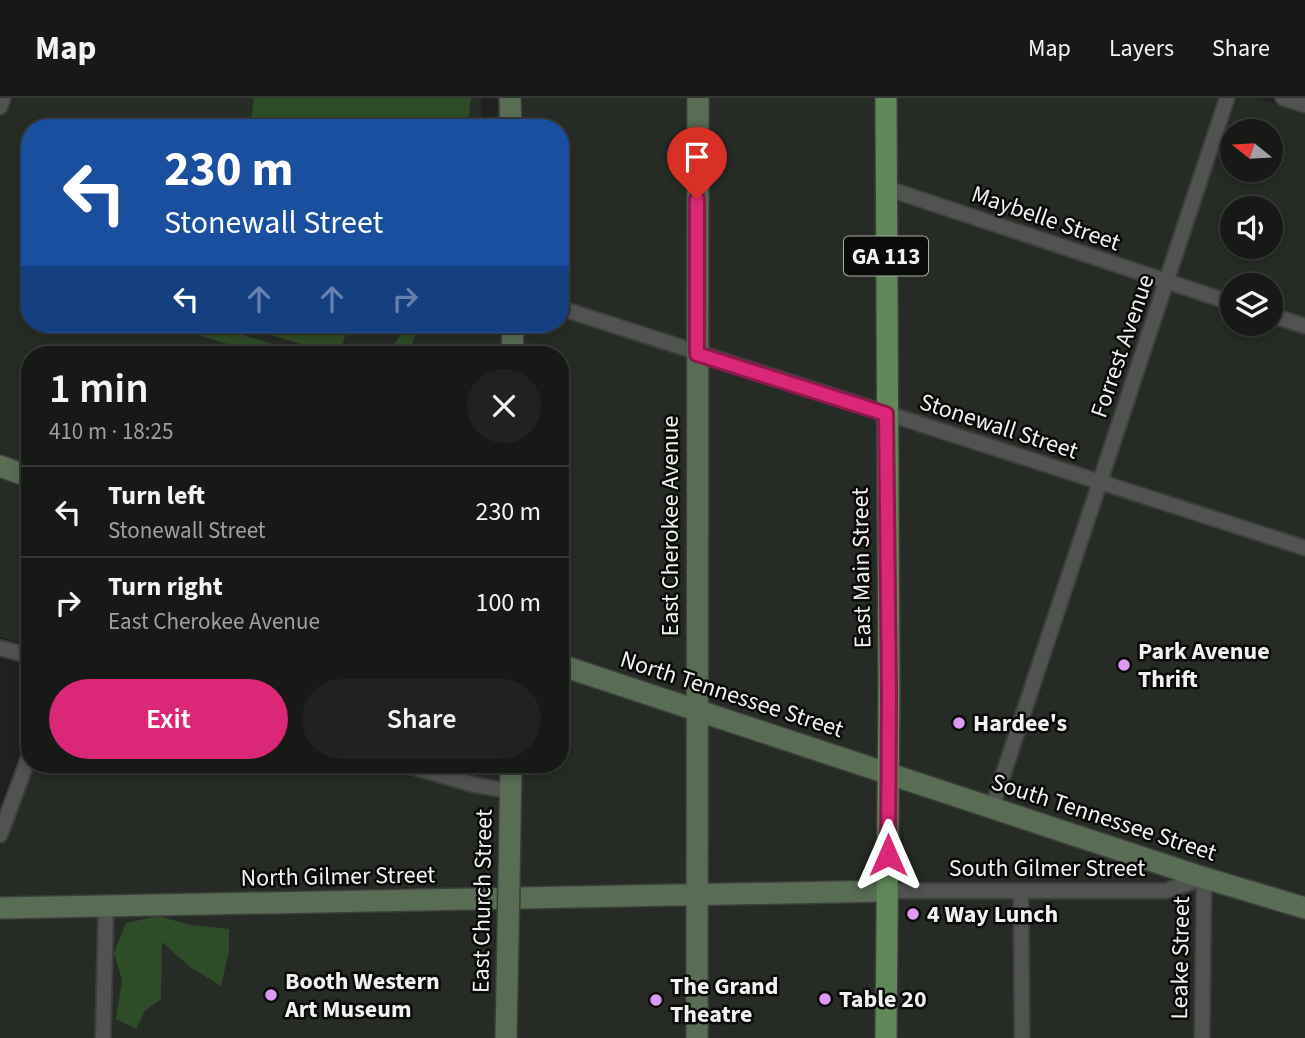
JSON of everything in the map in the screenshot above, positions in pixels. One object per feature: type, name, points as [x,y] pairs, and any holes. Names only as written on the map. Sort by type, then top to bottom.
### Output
[{"type":"main road","name":"East Main Street","points":[[886,98],[886,1038]]},
{"type":"street","points":[[0,107],[3,98]]},
{"type":"street","points":[[510,98],[510,119]]},
{"type":"street","name":"East Cherokee Avenue","points":[[697,1038],[698,98]]},
{"type":"street","name":"Forrest Avenue","points":[[992,808],[1227,98]]},
{"type":"street","points":[[1283,98],[1305,105]]},
{"type":"street","name":"Maybelle Street","points":[[886,188],[1220,299]]},
{"type":"street","name":"Stonewall Street","points":[[569,311],[1305,548]]},
{"type":"street","points":[[1283,320],[1305,326]]},
{"type":"street","points":[[0,466],[21,474]]},
{"type":"street","points":[[0,648],[21,654]]},
{"type":"street","name":"North Tennessee Street","points":[[569,668],[888,773]]},
{"type":"street","points":[[0,835],[23,773]]},
{"type":"street","points":[[434,773],[475,785],[510,791]]},
{"type":"street","name":"East Church Street","points":[[505,1038],[511,773]]},
{"type":"street","name":"South Tennessee Street","points":[[888,773],[1204,878],[1305,908]]},
{"type":"street","name":"South Gilmer Street","points":[[887,891],[1165,891],[1204,878]]},
{"type":"street","name":"Leake Street","points":[[1202,1038],[1204,878]]},
{"type":"street","name":"North Gilmer Street","points":[[0,908],[106,907],[508,890],[696,893],[887,891]]},
{"type":"street","points":[[1021,891],[1022,1038]]},
{"type":"street","points":[[103,1038],[106,907]]},
{"type":"shaded area","points":[[0,98],[482,98],[481,119],[21,119],[21,333],[569,333],[569,119],[496,119],[499,98],[1257,98],[1305,114],[1305,1038],[0,1038],[0,848],[24,773],[569,773],[569,346],[21,346],[21,643],[0,637]]},
{"type":"green space","points":[[254,98],[471,98],[468,119],[251,119]]},
{"type":"green space","points":[[191,333],[237,333],[279,346],[234,346]]},
{"type":"green space","points":[[264,333],[346,333],[342,346],[309,346]]},
{"type":"green space","points":[[401,333],[416,333],[411,346],[392,346]]},
{"type":"green space","points":[[158,916],[191,925],[229,929],[229,951],[221,986],[190,967],[162,942],[161,999],[145,1011],[136,1029],[116,1019],[122,980],[114,953],[126,923]]},
{"type":"place","name":"Park Avenue Thrift","points":[[1124,665]]},
{"type":"place","name":"Hardee's","points":[[959,723]]},
{"type":"place","name":"4 Way Lunch","points":[[913,914]]},
{"type":"place","name":"Booth Western Art Museum","points":[[271,995]]},
{"type":"place","name":"Table 20","points":[[825,999]]},
{"type":"place","name":"The Grand Theatre","points":[[656,1000]]},
{"type":"route","points":[[697,199],[697,354],[886,414],[888,855]]}]
